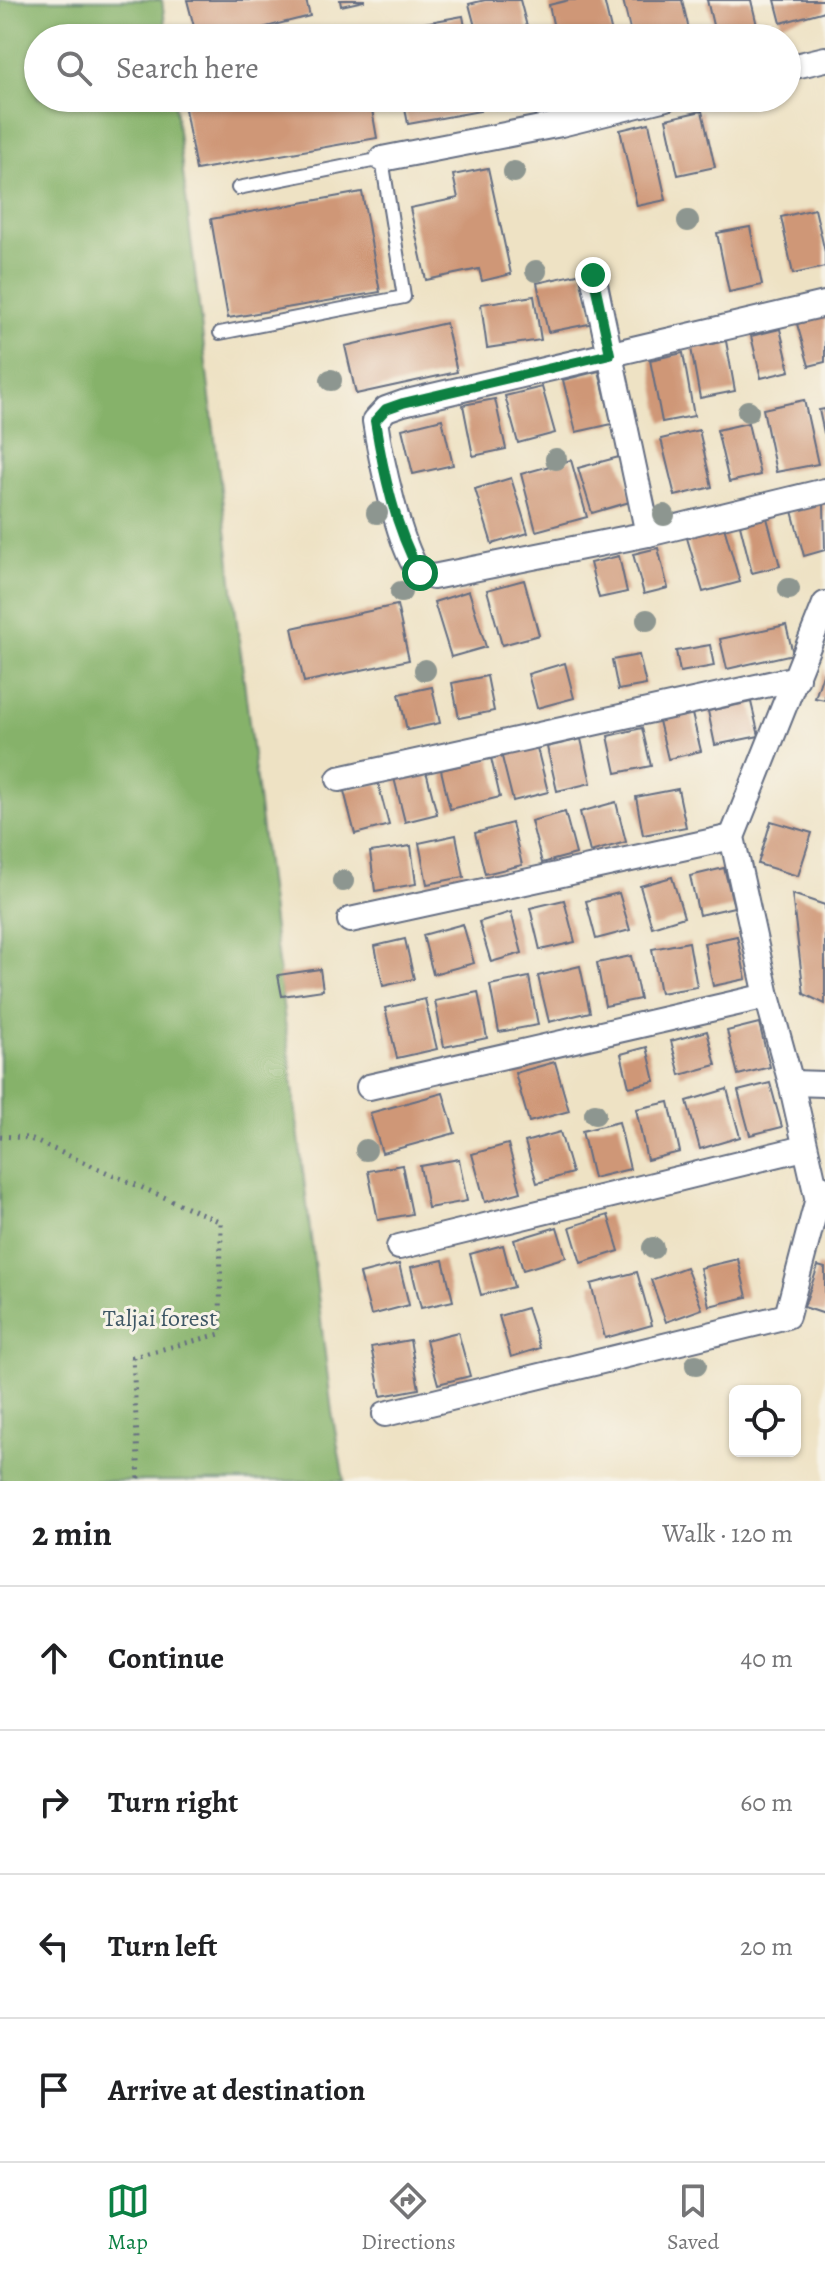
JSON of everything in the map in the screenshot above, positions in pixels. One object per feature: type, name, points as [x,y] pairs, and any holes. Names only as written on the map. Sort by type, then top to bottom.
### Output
[{"type":"street","points":[[801,65],[825,59]]},
{"type":"street","points":[[382,159],[609,112]]},
{"type":"street","points":[[593,275],[648,534]]},
{"type":"street","points":[[825,304],[403,403],[386,409],[375,421],[380,452],[407,549],[420,573],[433,577],[648,534],[825,491]]},
{"type":"street","points":[[818,1201],[767,996],[732,837],[825,604]]},
{"type":"street","points":[[339,779],[797,678]]},
{"type":"street","points":[[350,920],[732,837]]},
{"type":"street","points":[[369,1087],[767,996]]},
{"type":"street","points":[[791,1083],[825,1084]]},
{"type":"street","points":[[399,1247],[804,1148]]},
{"type":"street","points":[[385,1414],[787,1316],[825,1173]]},
{"type":"lane","points":[[220,333],[404,297],[382,159],[238,188]]},
{"type":"path","points":[[0,1136],[28,1138],[221,1222],[220,1334],[133,1357],[139,1481]]},
{"type":"green space","name":"Taljai forest","points":[[0,0],[162,0],[165,24],[24,24],[24,112],[176,112],[332,1412],[344,1481],[0,1481]]},
{"type":"building","points":[[187,0],[306,0],[310,16],[278,24],[193,24]]},
{"type":"building","points":[[340,0],[364,0],[364,1],[341,6]]},
{"type":"building","points":[[485,0],[520,0],[526,24],[474,24],[469,4]]},
{"type":"building","points":[[569,0],[604,0],[610,24],[553,24],[549,5]]},
{"type":"building","points":[[623,0],[682,0],[688,24],[629,24]]},
{"type":"building","points":[[707,0],[751,0],[757,24],[713,24]]},
{"type":"building","points":[[775,0],[825,0],[825,11],[781,23]]},
{"type":"building","points":[[463,16],[464,24],[419,24]]},
{"type":"building","points":[[186,112],[372,112],[377,138],[196,170]]},
{"type":"building","points":[[406,112],[474,112],[408,124]]},
{"type":"building","points":[[702,112],[715,167],[678,175],[666,119]]},
{"type":"building","points":[[649,123],[666,200],[637,206],[620,130]]},
{"type":"building","points":[[488,168],[511,274],[482,281],[479,269],[426,280],[410,208],[458,198],[453,175]]},
{"type":"building","points":[[362,192],[380,292],[228,318],[211,219]]},
{"type":"building","points":[[815,209],[825,252],[825,267],[793,274],[781,217]]},
{"type":"building","points":[[750,227],[762,285],[729,292],[717,233]]},
{"type":"building","points":[[582,273],[594,323],[548,332],[537,283]]},
{"type":"building","points":[[534,296],[541,340],[487,348],[481,304]]},
{"type":"building","points":[[825,316],[825,362],[809,366],[797,324]]},
{"type":"building","points":[[446,323],[457,372],[356,394],[345,346]]},
{"type":"building","points":[[780,329],[790,371],[761,378],[751,336]]},
{"type":"building","points":[[726,341],[735,391],[700,398],[691,348]]},
{"type":"building","points":[[683,353],[694,416],[662,422],[650,360]]},
{"type":"building","points":[[599,371],[612,424],[576,432],[563,380]]},
{"type":"building","points":[[542,387],[555,433],[518,443],[505,396]]},
{"type":"building","points":[[495,399],[506,449],[473,456],[463,405]]},
{"type":"building","points":[[804,400],[818,464],[776,472],[763,409]]},
{"type":"building","points":[[825,409],[825,433],[824,433],[819,410]]},
{"type":"building","points":[[442,419],[453,465],[413,474],[402,429]]},
{"type":"building","points":[[748,423],[760,475],[729,482],[717,430]]},
{"type":"building","points":[[699,430],[712,487],[675,496],[661,439]]},
{"type":"building","points":[[619,457],[633,501],[592,513],[578,468]]},
{"type":"building","points":[[571,460],[587,517],[536,531],[521,474]]},
{"type":"building","points":[[511,478],[528,533],[492,544],[475,489]]},
{"type":"building","points":[[824,502],[825,550],[804,556],[792,511]]},
{"type":"building","points":[[767,518],[780,566],[752,573],[740,525]]},
{"type":"building","points":[[724,527],[740,582],[703,592],[687,538]]},
{"type":"building","points":[[658,548],[668,588],[644,594],[633,554]]},
{"type":"building","points":[[619,556],[627,592],[599,598],[590,563]]},
{"type":"building","points":[[524,580],[539,635],[502,645],[487,590]]},
{"type":"building","points":[[469,591],[486,647],[451,657],[434,602]]},
{"type":"building","points":[[397,605],[409,660],[304,682],[292,628]]},
{"type":"building","points":[[786,625],[793,654],[727,669],[720,639]]},
{"type":"building","points":[[710,645],[714,666],[680,672],[676,651]]},
{"type":"building","points":[[639,655],[646,685],[618,690],[612,660]]},
{"type":"building","points":[[565,663],[574,698],[537,708],[528,674]]},
{"type":"building","points":[[825,668],[825,700],[815,698]]},
{"type":"building","points":[[487,676],[494,711],[459,718],[452,683]]},
{"type":"building","points":[[432,687],[440,723],[407,730],[399,694]]},
{"type":"building","points":[[751,702],[759,736],[715,745],[708,711]]},
{"type":"building","points":[[692,714],[701,751],[668,759],[659,721]]},
{"type":"building","points":[[642,728],[651,766],[616,773],[608,736]]},
{"type":"building","points":[[581,739],[591,783],[557,791],[547,747]]},
{"type":"building","points":[[536,744],[548,792],[513,801],[501,753]]},
{"type":"building","points":[[491,758],[500,797],[450,809],[441,770]]},
{"type":"building","points":[[426,771],[437,814],[405,822],[394,778]]},
{"type":"building","points":[[378,783],[389,825],[355,834],[344,791]]},
{"type":"building","points":[[678,789],[686,827],[643,835],[636,797]]},
{"type":"building","points":[[616,802],[626,842],[590,852],[580,812]]},
{"type":"building","points":[[565,812],[576,854],[542,863],[531,821]]},
{"type":"building","points":[[771,821],[812,833],[798,876],[758,864]]},
{"type":"building","points":[[512,823],[522,865],[485,874],[475,833]]},
{"type":"building","points":[[456,835],[464,877],[427,884],[419,843]]},
{"type":"building","points":[[411,846],[416,884],[375,891],[370,852]]},
{"type":"building","points":[[724,868],[734,907],[699,915],[690,876]]},
{"type":"building","points":[[672,877],[684,917],[652,927],[640,886]]},
{"type":"building","points":[[619,893],[630,930],[596,939],[586,901]]},
{"type":"building","points":[[792,894],[825,905],[825,1004],[804,994]]},
{"type":"building","points":[[564,900],[575,942],[540,950],[530,908]]},
{"type":"building","points":[[511,912],[522,953],[491,962],[479,922]]},
{"type":"building","points":[[463,924],[474,963],[433,974],[423,935]]},
{"type":"building","points":[[737,936],[746,979],[713,986],[704,943]]},
{"type":"building","points":[[405,939],[414,979],[383,986],[375,946]]},
{"type":"building","points":[[689,942],[697,987],[660,993],[652,949]]},
{"type":"building","points":[[631,956],[640,999],[605,1006],[597,963]]},
{"type":"building","points":[[580,966],[590,1012],[549,1022],[538,976]]},
{"type":"building","points":[[320,969],[323,990],[282,996],[278,975]]},
{"type":"building","points":[[529,977],[538,1025],[499,1032],[490,985]]},
{"type":"building","points":[[478,992],[487,1038],[444,1047],[435,1001]]},
{"type":"building","points":[[425,999],[437,1049],[397,1058],[385,1008]]},
{"type":"building","points":[[759,1023],[770,1067],[738,1075],[727,1031]]},
{"type":"building","points":[[707,1031],[716,1065],[680,1075],[671,1041]]},
{"type":"building","points":[[647,1047],[655,1081],[629,1087],[621,1054]]},
{"type":"building","points":[[555,1062],[569,1111],[529,1122],[515,1073]]},
{"type":"building","points":[[770,1083],[782,1127],[750,1135],[738,1091]]},
{"type":"building","points":[[727,1089],[740,1137],[700,1149],[687,1101]]},
{"type":"building","points":[[443,1093],[455,1133],[382,1153],[370,1113]]},
{"type":"building","points":[[669,1102],[680,1152],[647,1160],[636,1109]]},
{"type":"building","points":[[619,1122],[630,1169],[593,1178],[582,1131]]},
{"type":"building","points":[[560,1132],[572,1173],[537,1183],[525,1142]]},
{"type":"building","points":[[508,1144],[521,1192],[485,1202],[472,1154]]},
{"type":"building","points":[[459,1159],[467,1201],[428,1208],[420,1166]]},
{"type":"building","points":[[402,1165],[412,1214],[378,1220],[368,1171]]},
{"type":"building","points":[[608,1215],[619,1251],[581,1263],[570,1227]]},
{"type":"building","points":[[557,1227],[566,1257],[523,1270],[514,1240]]},
{"type":"building","points":[[503,1245],[514,1287],[481,1295],[470,1254]]},
{"type":"building","points":[[738,1259],[747,1297],[709,1306],[700,1268]]},
{"type":"building","points":[[443,1260],[453,1301],[421,1308],[411,1267]]},
{"type":"building","points":[[399,1264],[409,1305],[371,1315],[360,1274]]},
{"type":"building","points":[[818,1266],[825,1268],[825,1314],[804,1307]]},
{"type":"building","points":[[686,1267],[702,1309],[666,1322],[651,1280]]},
{"type":"building","points":[[637,1272],[652,1325],[605,1338],[591,1284]]},
{"type":"building","points":[[527,1308],[540,1348],[511,1357],[499,1316]]},
{"type":"building","points":[[458,1332],[470,1376],[438,1384],[426,1340]]},
{"type":"building","points":[[410,1340],[419,1389],[381,1396],[371,1347]]},
{"type":"route","points":[[420,573],[407,549],[380,452],[375,421],[386,409],[403,403],[610,354],[593,275]]}]
